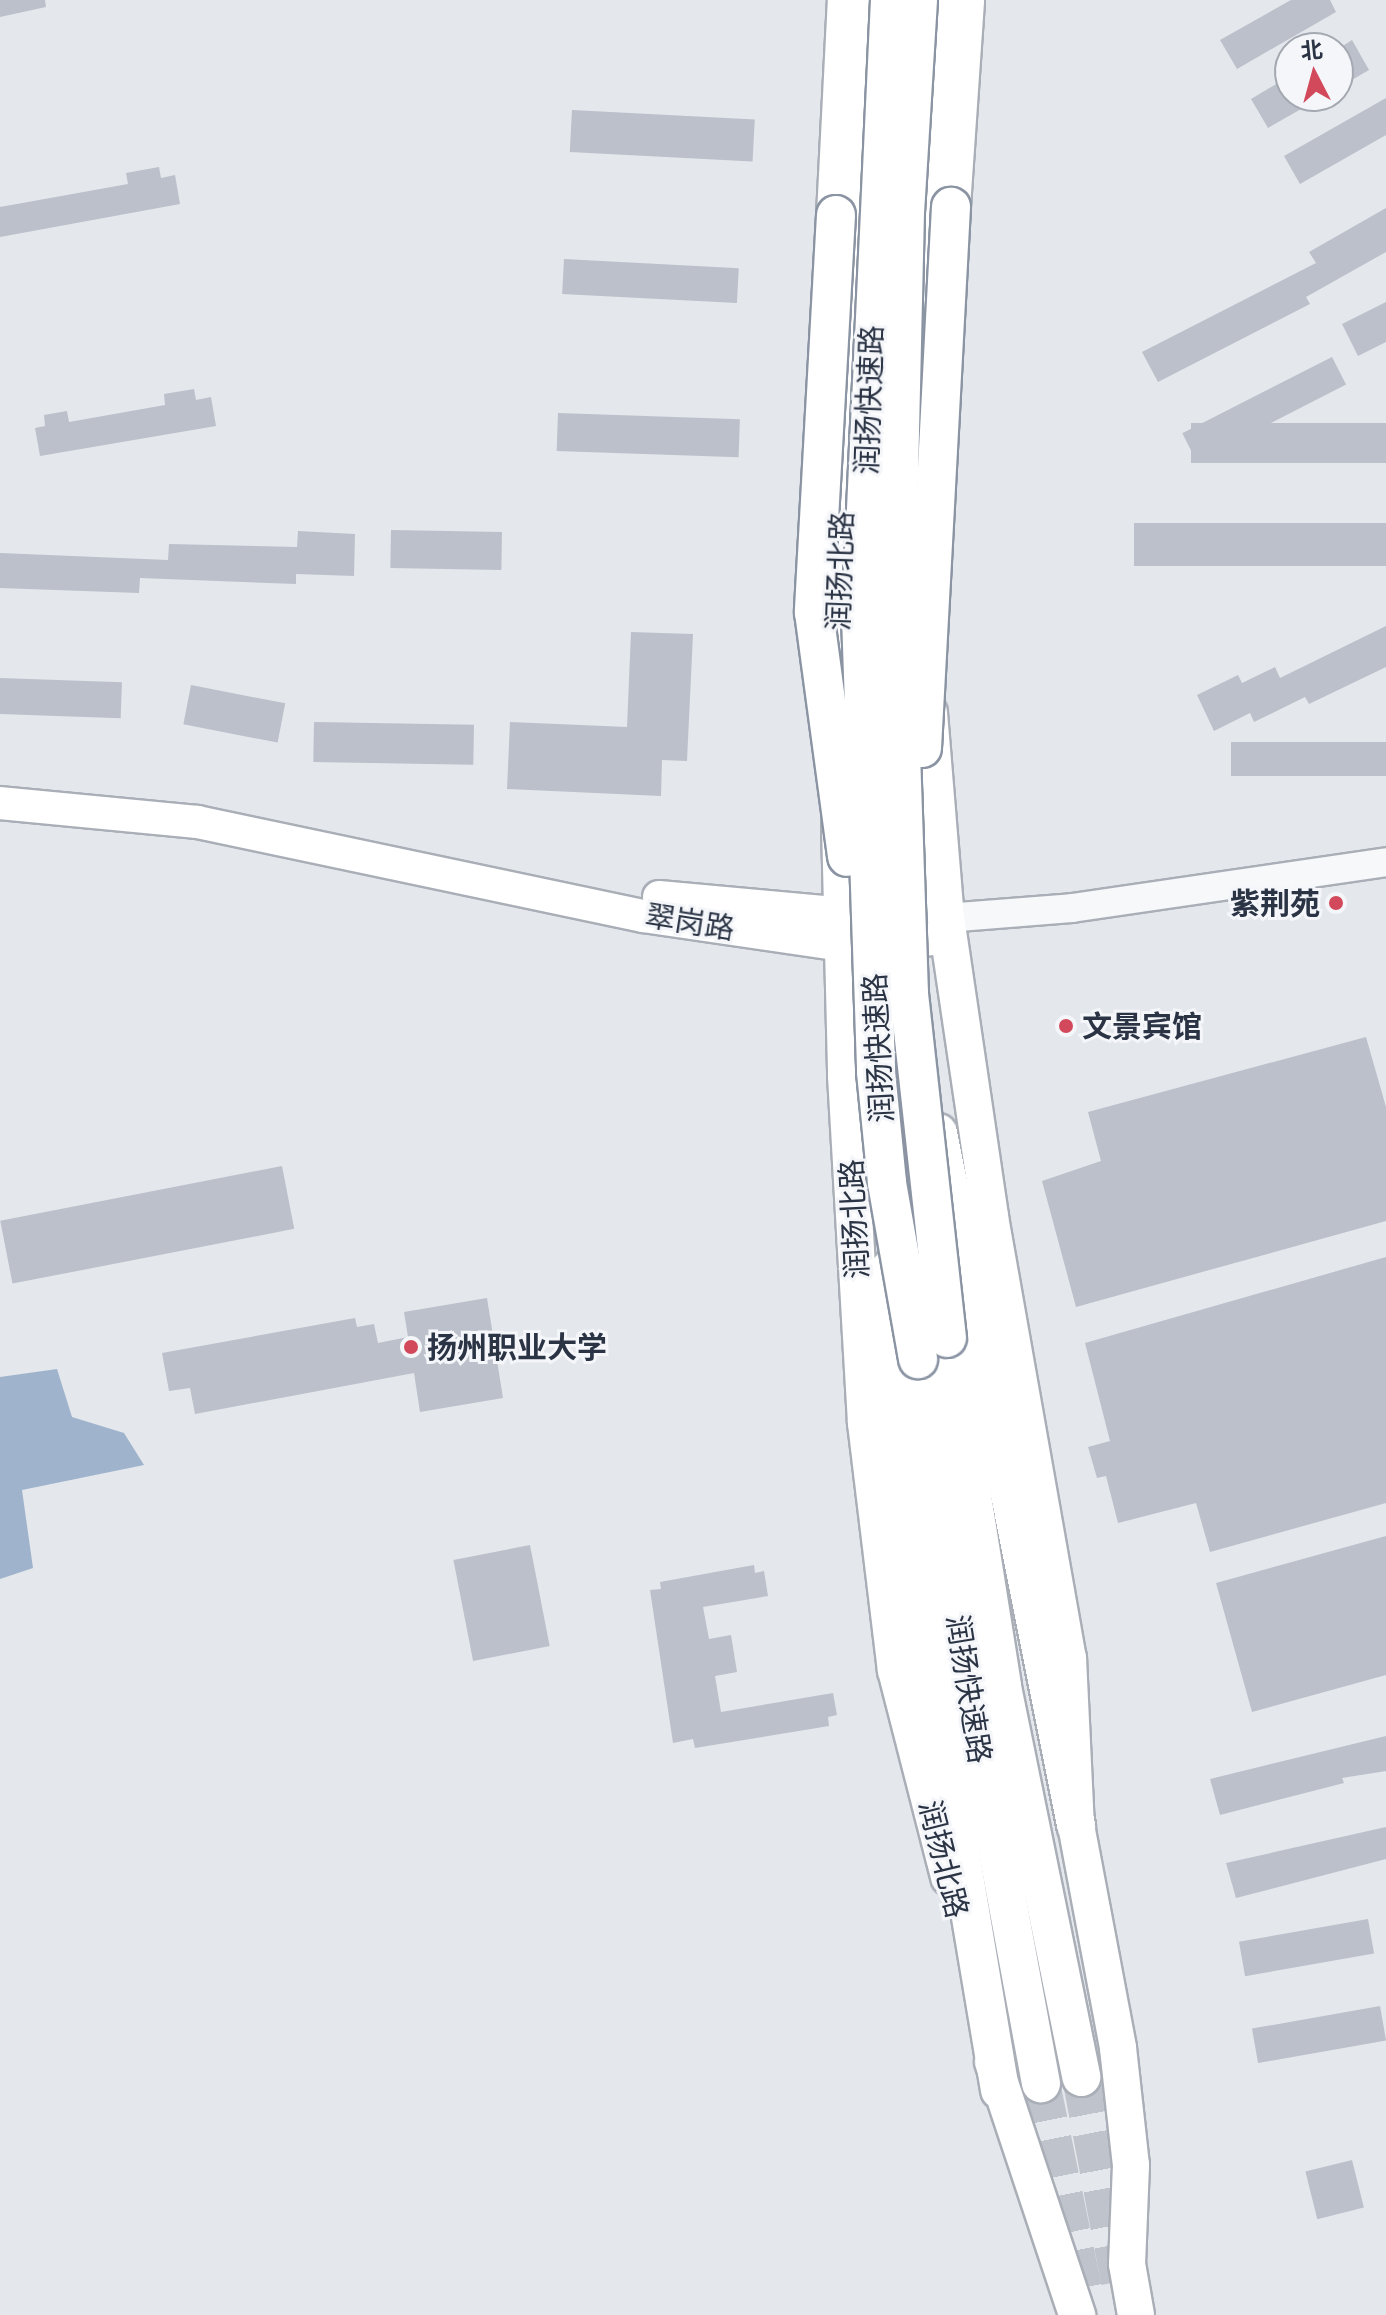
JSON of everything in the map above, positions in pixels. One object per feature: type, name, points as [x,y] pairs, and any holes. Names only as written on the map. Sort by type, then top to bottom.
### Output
[{"type":"highway","points":[[847,0],[814,612],[876,1072]]},
{"type":"highway","name":"润扬快速路","points":[[890,0],[861,615],[876,1072],[887,1183],[935,1348],[1081,2077]]},
{"type":"highway","name":"润扬快速路","points":[[918,0],[905,211],[896,602],[909,994],[935,1348],[969,1695],[1041,2083]]},
{"type":"highway","points":[[909,994],[965,0]]},
{"type":"highway","points":[[935,1348],[1076,1825]]},
{"type":"highway","points":[[935,1348],[905,1524],[1000,2090]]},
{"type":"main road","name":"润扬北路","points":[[867,0],[837,608],[842,930],[866,1423],[896,1670],[1000,2090],[1077,2315]]},
{"type":"main road","points":[[942,0],[925,223],[920,608],[948,928],[990,1217],[1068,1658],[1076,1825],[1118,2048],[1131,2165],[1127,2264],[1136,2315]]},
{"type":"main road","name":"翠岗路","points":[[0,784],[202,802],[643,896],[842,930]]},
{"type":"main road","name":"翠岗路","points":[[0,803],[197,822],[643,916],[842,930],[948,928]]},
{"type":"street","name":"翠岗路","points":[[948,928],[1386,862]]},
{"type":"street","name":"翠岗路","points":[[948,928],[1386,881]]},
{"type":"water","points":[[57,1369],[72,1417],[124,1433],[144,1465],[22,1490],[33,1568],[0,1579],[0,1377]]},
{"type":"building","points":[[0,0],[45,0],[46,7],[0,17]]},
{"type":"building","points":[[1291,0],[1330,0],[1336,12],[1301,32],[1274,32],[1274,48],[1237,69],[1220,40]]},
{"type":"building","points":[[1354,44],[1369,70],[1354,79]]},
{"type":"building","points":[[1274,85],[1274,112],[1296,112],[1268,128],[1251,99]]},
{"type":"building","points":[[1386,98],[1386,135],[1300,184],[1284,156]]},
{"type":"building","points":[[572,110],[755,120],[753,162],[570,152]]},
{"type":"building","points":[[159,167],[161,178],[175,175],[180,204],[0,237],[0,207],[128,184],[126,173]]},
{"type":"building","points":[[1386,208],[1386,252],[1306,297],[1310,304],[1158,382],[1142,352],[1316,263],[1309,252]]},
{"type":"building","points":[[564,259],[739,268],[737,303],[562,294]]},
{"type":"building","points":[[1386,302],[1386,342],[1358,356],[1342,324]]},
{"type":"building","points":[[1332,357],[1346,385],[1196,461],[1182,433]]},
{"type":"building","points":[[194,389],[196,400],[211,397],[216,426],[40,456],[35,428],[45,426],[44,415],[67,411],[69,422],[165,405],[164,394]]},
{"type":"building","points":[[558,413],[740,419],[739,457],[557,451]]},
{"type":"building","points":[[1191,423],[1386,423],[1386,463],[1191,463]]},
{"type":"building","points":[[1134,523],[1386,523],[1386,566],[1134,566]]},
{"type":"building","points":[[391,530],[502,532],[501,570],[390,568]]},
{"type":"building","points":[[298,531],[355,534],[354,576],[296,574],[296,584],[140,578],[139,593],[0,588],[0,553],[168,560],[169,544],[297,547]]},
{"type":"building","points":[[1386,626],[1386,667],[1309,704],[1305,697],[1254,722],[1250,713],[1214,731],[1197,695],[1238,675],[1242,683],[1275,667],[1280,678]]},
{"type":"building","points":[[631,632],[693,634],[687,761],[662,760],[661,796],[507,789],[510,722],[627,727]]},
{"type":"building","points":[[0,678],[122,682],[121,718],[0,714]]},
{"type":"building","points":[[191,685],[285,703],[278,743],[183,724]]},
{"type":"building","points":[[314,722],[474,725],[473,765],[313,762]]},
{"type":"building","points":[[1231,742],[1386,742],[1386,776],[1231,776]]},
{"type":"building","points":[[1366,1037],[1386,1107],[1386,1221],[1076,1307],[1042,1181],[1101,1161],[1088,1112]]},
{"type":"building","points":[[282,1166],[294,1229],[12,1284],[0,1221]]},
{"type":"building","points":[[1386,1257],[1386,1503],[1210,1552],[1196,1503],[1118,1523],[1106,1476],[1097,1478],[1088,1447],[1110,1441],[1085,1343]]},
{"type":"building","points":[[487,1298],[503,1398],[420,1412],[414,1373],[195,1414],[190,1388],[169,1391],[162,1353],[355,1318],[357,1327],[374,1324],[378,1343],[408,1337],[404,1312]]},
{"type":"building","points":[[1386,1536],[1386,1675],[1252,1712],[1216,1583]]},
{"type":"building","points":[[530,1545],[550,1646],[473,1661],[453,1560]]},
{"type":"building","points":[[754,1565],[755,1573],[764,1571],[768,1596],[703,1607],[709,1639],[731,1635],[737,1672],[715,1676],[721,1712],[833,1693],[837,1715],[828,1717],[829,1726],[695,1748],[693,1739],[673,1743],[650,1590],[661,1589],[660,1582]]},
{"type":"building","points":[[1386,1736],[1386,1771],[1342,1778],[1344,1783],[1220,1815],[1210,1779]]},
{"type":"building","points":[[1386,1827],[1386,1859],[1236,1898],[1226,1863]]},
{"type":"building","points":[[1368,1919],[1374,1953],[1245,1976],[1239,1942]]},
{"type":"building","points":[[1380,2006],[1386,2040],[1258,2063],[1252,2029]]},
{"type":"building","points":[[1352,2160],[1364,2208],[1317,2219],[1305,2172]]},
{"type":"tunnel","points":[[1081,2077],[1120,2281]]},
{"type":"tunnel","points":[[1041,2083],[1085,2300]]},
{"type":"place","name":"紫荆苑","points":[[1336,903]]},
{"type":"place","name":"文景宾馆","points":[[1066,1026]]},
{"type":"place","name":"扬州职业大学","points":[[411,1347]]}]
